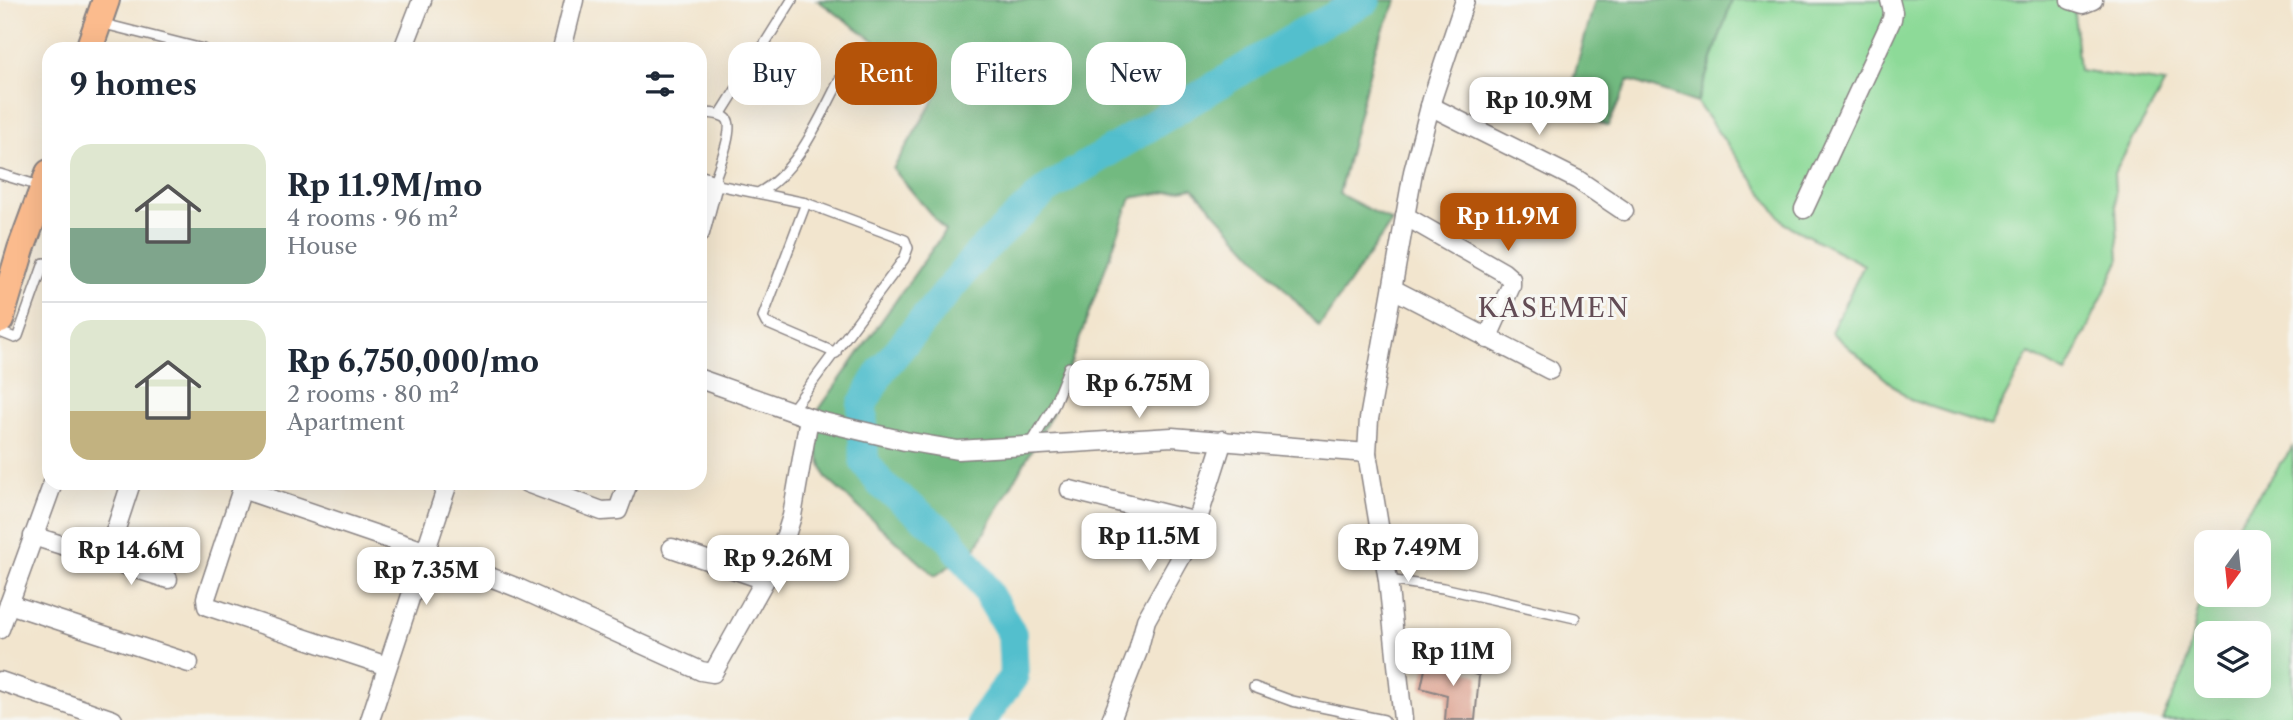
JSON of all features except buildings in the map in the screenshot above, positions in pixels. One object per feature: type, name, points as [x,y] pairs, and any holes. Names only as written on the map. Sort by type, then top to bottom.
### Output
[{"type":"main road","points":[[91,42],[102,11]]},
{"type":"main road","points":[[0,320],[35,261],[21,249],[42,193]]},
{"type":"street","points":[[406,42],[422,0]]},
{"type":"street","points":[[564,42],[574,0]]},
{"type":"street","points":[[1404,720],[1388,580],[1367,453],[1369,419],[1413,172],[1430,106],[1465,0]]},
{"type":"street","points":[[1804,209],[1892,19],[1894,12],[1890,0]]},
{"type":"street","points":[[2070,0],[2083,4],[2093,0]]},
{"type":"street","points":[[1430,106],[1578,180],[1624,211]]},
{"type":"street","points":[[1405,216],[1511,279],[1511,286],[1487,339]]},
{"type":"street","points":[[1393,289],[1550,370]]},
{"type":"street","points":[[707,382],[814,419],[905,441],[958,450],[1172,437],[1367,453]]},
{"type":"street","points":[[254,490],[424,551],[713,673],[765,580],[786,536],[814,419]]},
{"type":"street","points":[[1111,720],[1138,651],[1146,620],[1184,552],[1197,522],[1223,440]]},
{"type":"street","points":[[1070,489],[1197,522]]},
{"type":"street","points":[[0,629],[50,490]]},
{"type":"street","points":[[106,559],[129,490]]},
{"type":"street","points":[[242,490],[205,601],[207,606],[387,666]]},
{"type":"street","points":[[370,720],[446,490]]},
{"type":"street","points":[[550,490],[602,511],[611,512],[618,510],[625,490]]},
{"type":"street","points":[[33,536],[168,579]]},
{"type":"street","points":[[672,548],[765,580]]},
{"type":"street","points":[[9,604],[189,663]]},
{"type":"street","points":[[0,681],[113,720]]},
{"type":"lane","points":[[720,115],[792,0]]},
{"type":"lane","points":[[102,11],[184,42]]},
{"type":"lane","points":[[758,193],[774,186],[798,156],[835,89]]},
{"type":"lane","points":[[707,114],[720,115],[727,119],[730,126],[728,138],[707,182],[806,203],[905,240],[908,248],[904,259],[790,412]]},
{"type":"lane","points":[[0,174],[42,179]]},
{"type":"lane","points":[[806,203],[763,317],[766,323],[836,353]]},
{"type":"lane","points":[[0,332],[15,338],[18,336],[35,261]]},
{"type":"lane","points":[[1029,446],[1053,407],[1069,367]]},
{"type":"lane","points":[[1388,580],[1453,590],[1575,618]]},
{"type":"lane","points":[[1254,687],[1338,716],[1378,719]]},
{"type":"green space","points":[[817,0],[1397,0],[1376,46],[1339,194],[1392,221],[1319,327],[1193,188],[1131,198],[1052,414],[975,549],[935,576],[826,478],[808,425],[945,231],[893,169],[931,105],[937,105],[937,95],[941,88],[937,85],[937,42],[876,42]]},
{"type":"green space","points":[[1595,0],[1732,0],[1697,103],[1629,80],[1608,126],[1565,110]]},
{"type":"green space","points":[[1732,0],[2073,0],[2079,71],[2165,83],[2114,173],[2119,261],[2066,373],[2029,353],[1990,426],[1910,400],[1831,332],[1864,265],[1785,224],[1697,103]]},
{"type":"green space","points":[[2293,447],[2293,720],[2162,720],[2185,670],[2194,629],[2194,698],[2271,698],[2271,621],[2196,621],[2199,607],[2272,607],[2272,530],[2233,530]]},
{"type":"waterway","points":[[982,720],[1014,676],[1012,634],[980,580],[948,536],[881,484],[864,461],[862,405],[881,371],[979,253],[1046,190],[1304,32],[1366,0]]},
{"type":"district","name":"KASEMEN","points":[[1554,308]]}]
